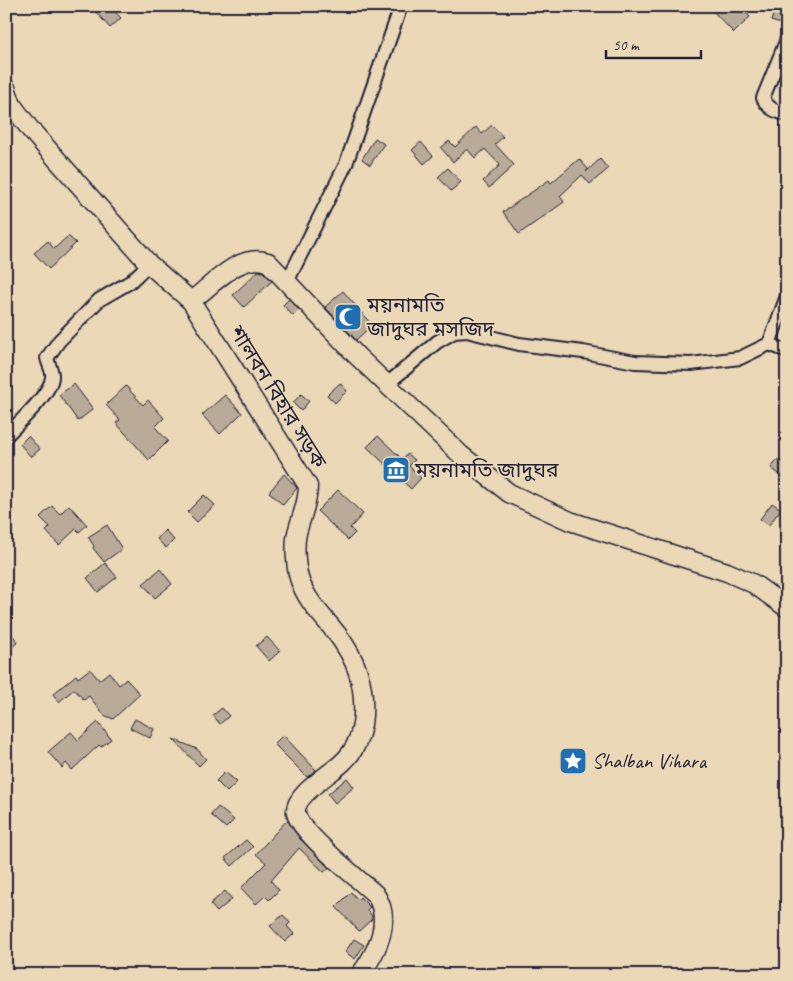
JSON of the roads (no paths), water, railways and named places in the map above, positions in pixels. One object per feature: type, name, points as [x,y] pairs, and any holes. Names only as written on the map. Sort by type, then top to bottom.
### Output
[{"type":"main road","points":[[6,88],[12,105],[30,129],[149,264],[191,301],[230,271],[250,260],[258,259],[268,262],[288,280],[356,354],[387,384],[461,454],[508,493],[570,521],[727,572],[754,584],[787,608]]},
{"type":"main road","name":"শালবন বিহার সড়ক","points":[[191,301],[308,486],[308,499],[296,536],[299,578],[312,606],[338,634],[357,664],[364,689],[364,716],[360,737],[344,761],[307,791],[296,805],[298,820],[321,845],[375,894],[381,903],[383,924],[379,942],[360,975]]},
{"type":"street","points":[[288,280],[346,164],[402,6]]},
{"type":"street","points":[[787,39],[763,98],[766,106],[773,111],[787,115]]},
{"type":"street","points":[[6,436],[51,384],[53,374],[47,358],[59,341],[99,300],[130,282],[149,264]]},
{"type":"street","points":[[387,384],[437,342],[454,332],[467,331],[519,344],[583,352],[635,362],[691,364],[740,358],[769,344],[787,296]]},
{"type":"street","points":[[769,344],[787,351]]},
{"type":"place","name":"ময়নামতি জাদুঘর মসজিদ","points":[[348,317]]},
{"type":"place","name":"ময়নামতি জাদুঘর","points":[[396,470]]},
{"type":"place","name":"Shalban Vihara","points":[[573,761]]}]
